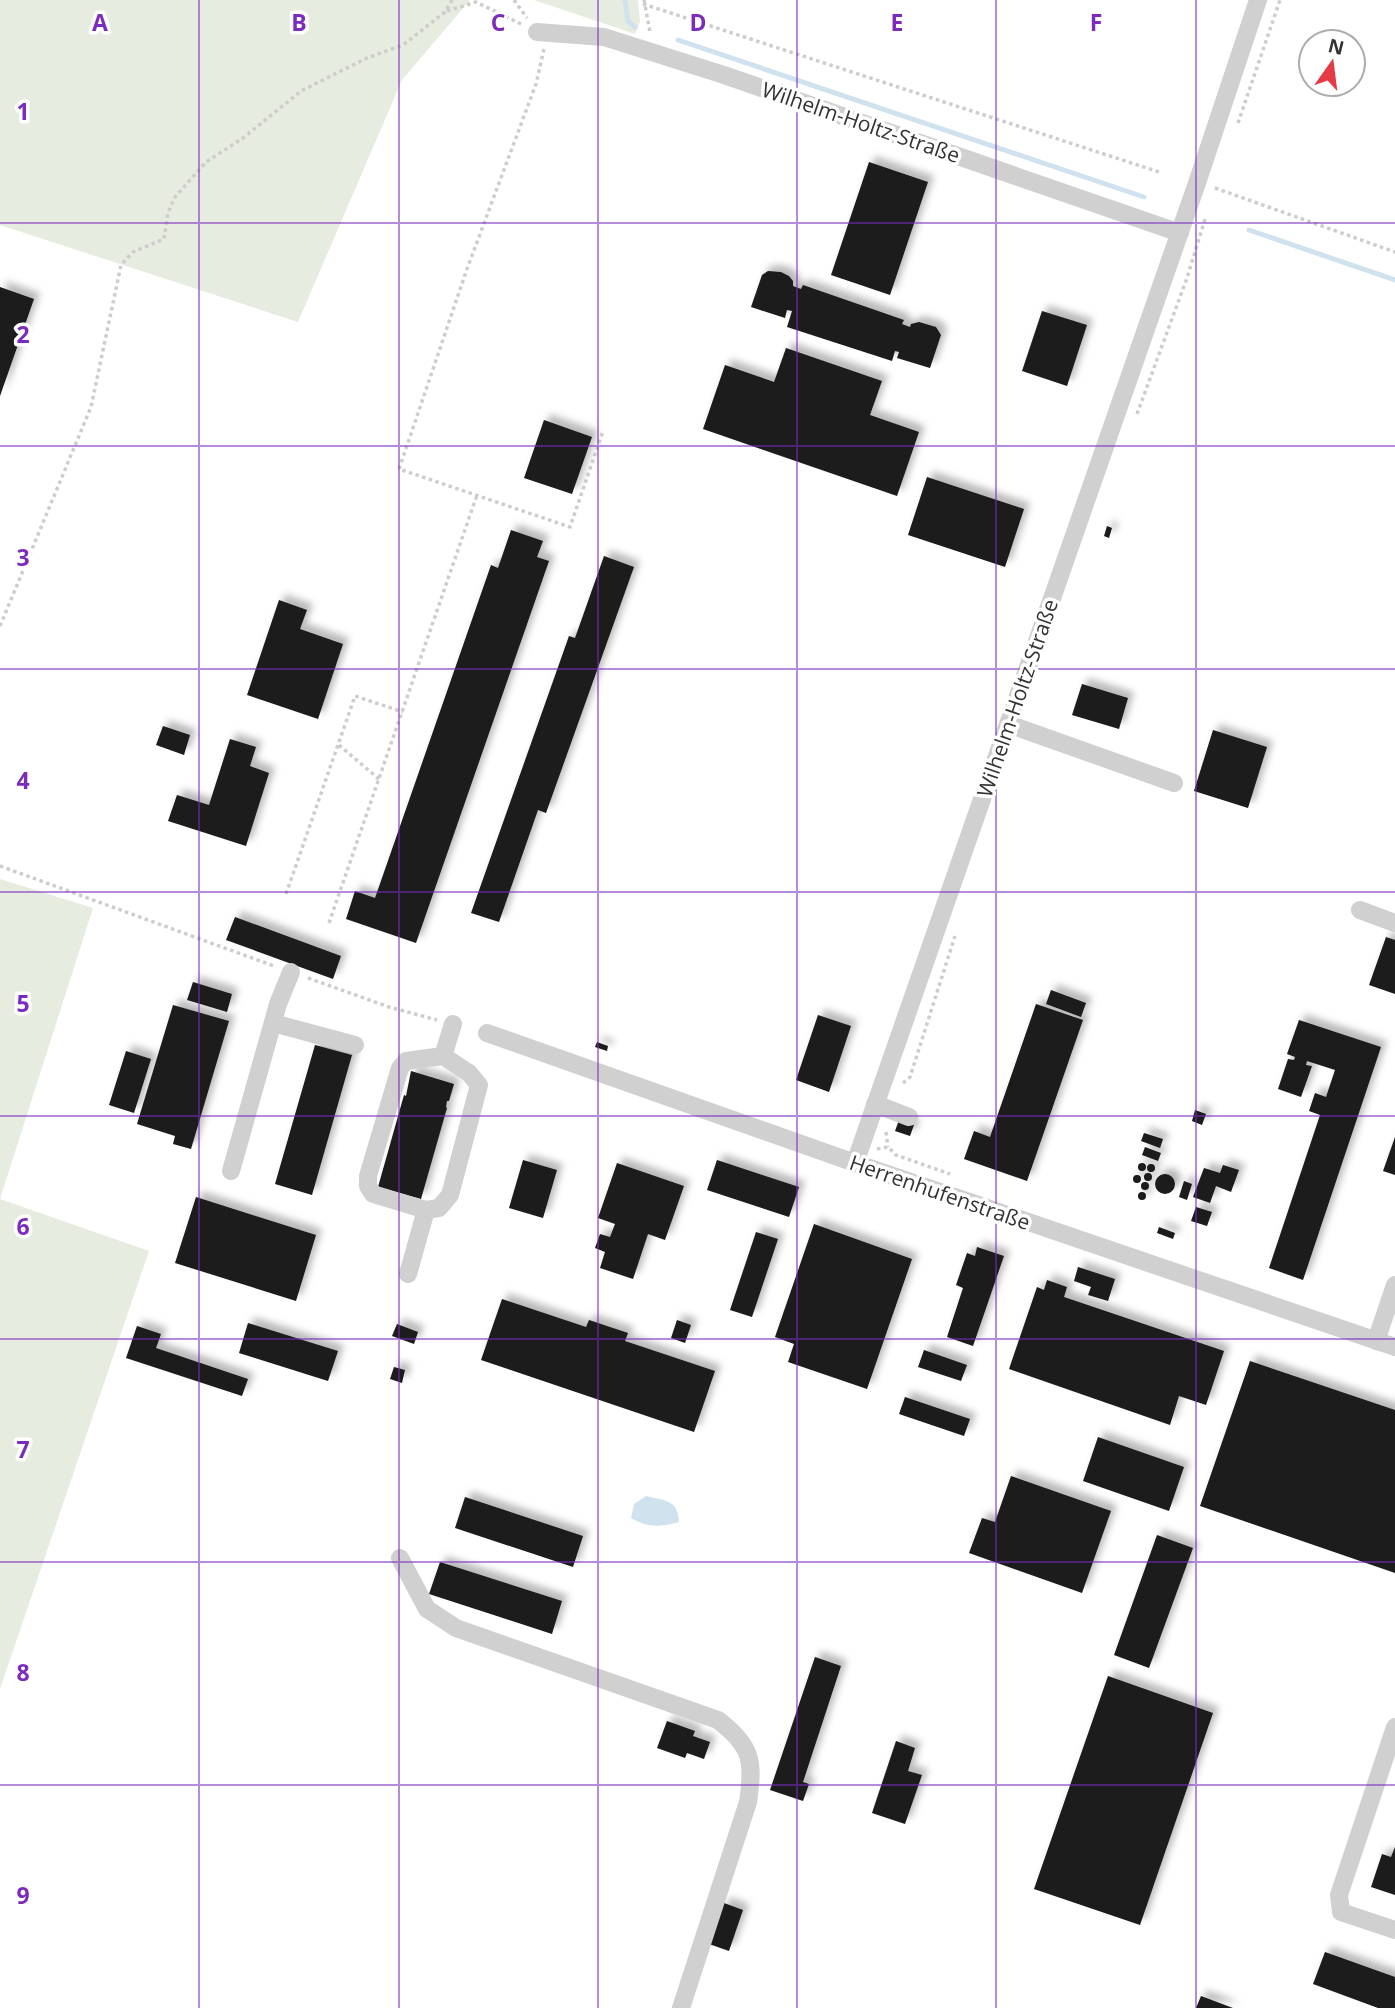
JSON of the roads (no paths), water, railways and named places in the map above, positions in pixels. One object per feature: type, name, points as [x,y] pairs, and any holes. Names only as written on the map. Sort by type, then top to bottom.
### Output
[{"type":"street","name":"Wilhelm-Holtz-Straße","points":[[855,1163],[1180,233],[1258,0]]},
{"type":"street","name":"Wilhelm-Holtz-Straße","points":[[537,32],[604,37],[842,115],[1180,233]]},
{"type":"street","points":[[1008,724],[1174,783]]},
{"type":"street","points":[[1360,911],[1395,923]]},
{"type":"street","points":[[231,1171],[273,1023],[291,972]]},
{"type":"street","points":[[273,1023],[355,1045]]},
{"type":"street","points":[[443,1056],[453,1024]]},
{"type":"street","name":"Herrenhufenstraße","points":[[487,1033],[855,1163],[1395,1347]]},
{"type":"street","points":[[443,1056],[469,1073],[479,1085],[450,1195],[439,1208],[426,1210],[373,1194],[368,1186],[368,1176],[400,1069],[406,1061],[443,1056]]},
{"type":"street","points":[[875,1104],[909,1117]]},
{"type":"street","points":[[408,1274],[426,1210]]},
{"type":"street","points":[[1376,1340],[1395,1286]]},
{"type":"street","points":[[400,1558],[427,1609],[456,1628],[718,1720],[737,1734],[747,1752],[752,1774],[748,1802],[681,2008]]},
{"type":"street","points":[[1395,1727],[1339,1895],[1341,1912],[1395,1930]]},
{"type":"water","points":[[646,1496],[665,1500],[673,1505],[679,1522],[655,1526],[631,1518],[634,1504]]},
{"type":"waterway","points":[[625,0],[628,21],[635,27]]},
{"type":"waterway","points":[[678,40],[1144,197]]},
{"type":"waterway","points":[[1249,230],[1395,280]]}]
